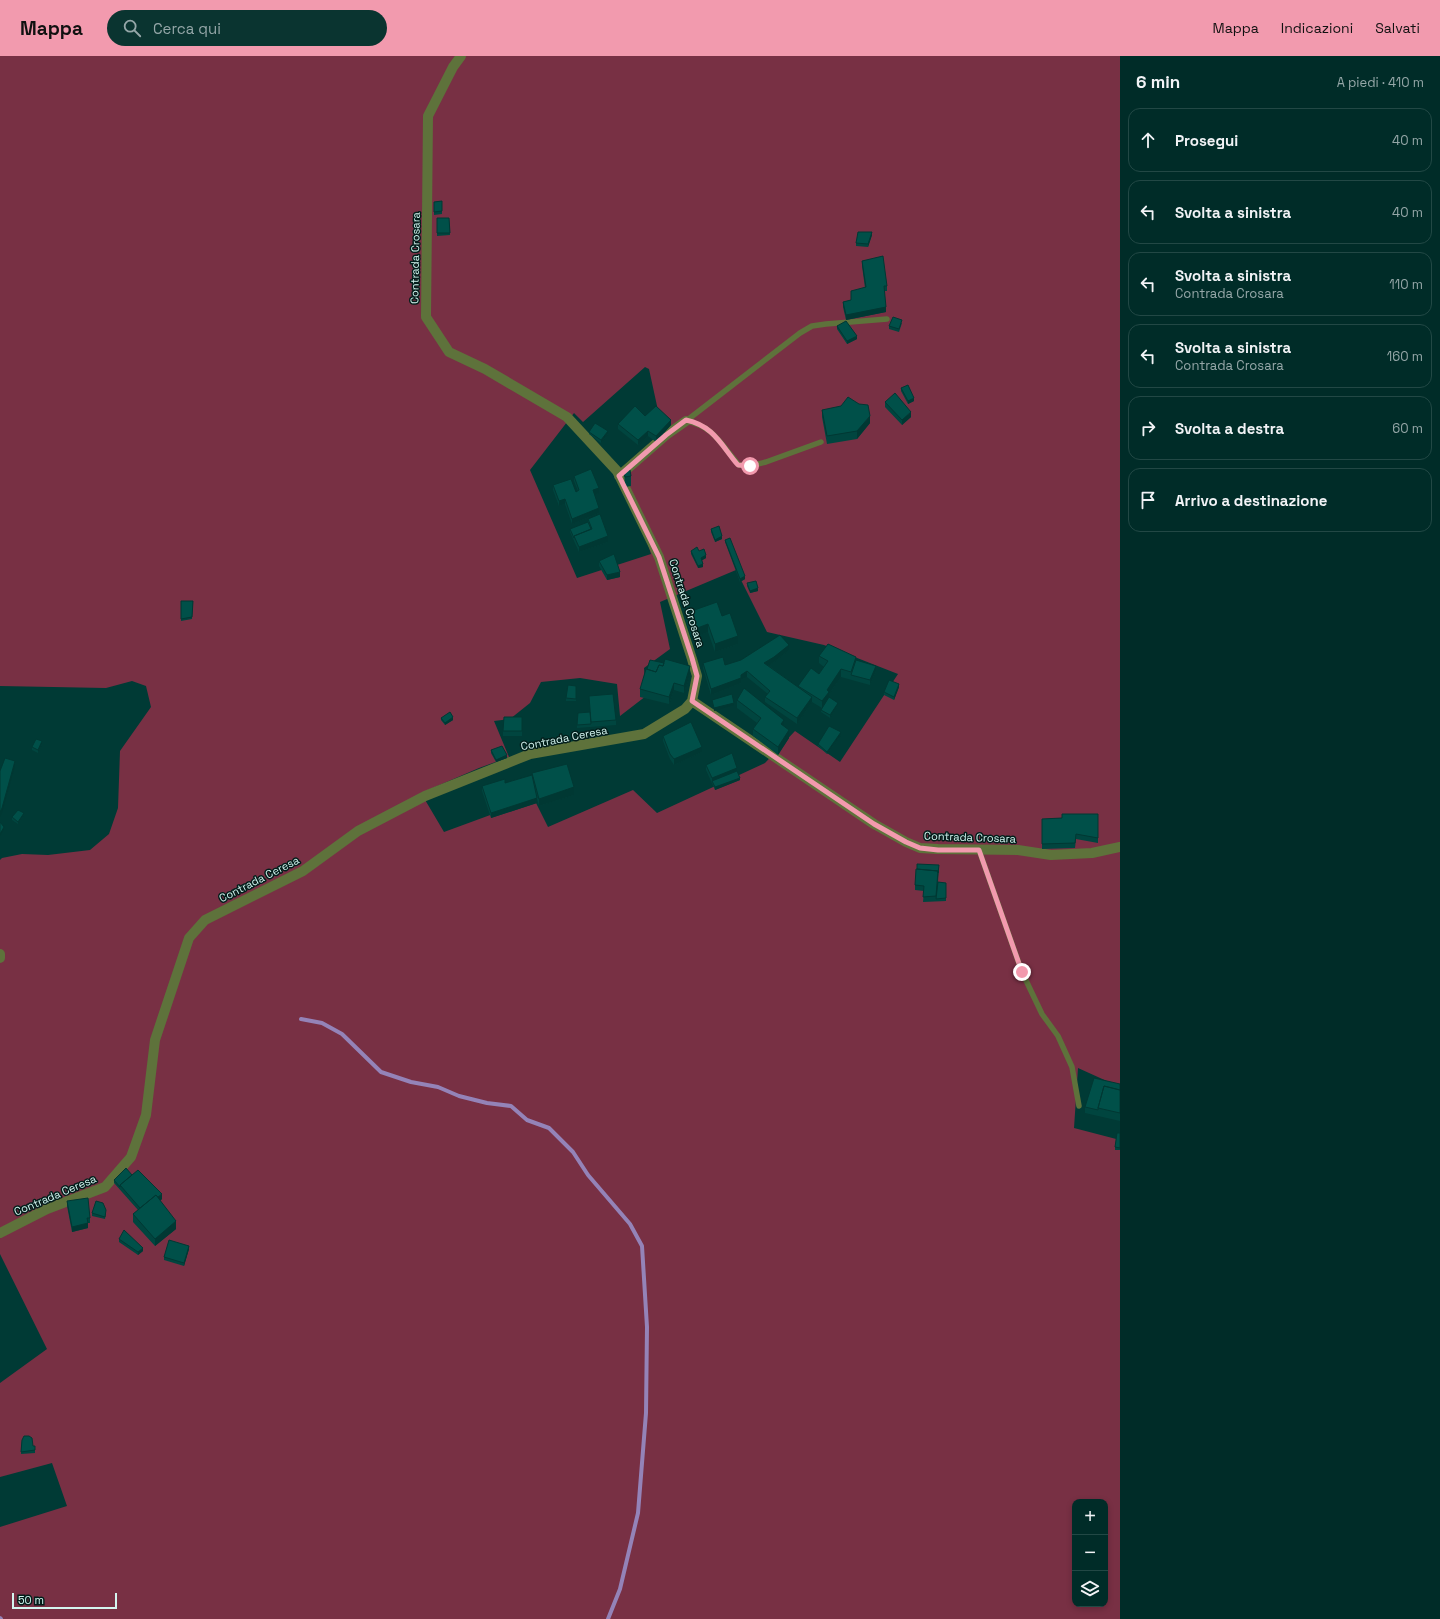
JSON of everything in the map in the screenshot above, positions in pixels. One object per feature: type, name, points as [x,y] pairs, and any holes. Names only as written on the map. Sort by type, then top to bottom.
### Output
[{"type":"street","name":"Contrada Crosara","points":[[462,56],[453,67],[428,116],[426,317],[449,352],[484,369],[567,416],[617,471],[659,557],[690,651],[697,676],[692,701],[874,824],[920,848],[1018,850],[1057,855],[1092,853],[1120,847]]},
{"type":"street","points":[[619,476],[666,435],[686,420]]},
{"type":"street","name":"Contrada Ceresa","points":[[0,1233],[47,1209],[105,1187],[131,1157],[146,1115],[155,1040],[189,938],[205,920],[303,871],[358,831],[425,796],[530,754],[644,734],[685,709],[692,701]]},
{"type":"lane","points":[[686,420],[800,332],[812,326],[887,319]]},
{"type":"lane","points":[[686,420],[698,423],[712,432],[738,465],[750,466],[766,462],[821,442]]},
{"type":"lane","points":[[979,850],[1022,972],[1042,1014],[1058,1036],[1072,1067],[1079,1106]]},
{"type":"shaded area","points":[[0,56],[1120,56],[1120,1087],[1078,1068],[1074,1128],[1120,1140],[1120,1619],[0,1619],[0,1527],[67,1506],[52,1463],[0,1477],[0,1383],[47,1349],[0,1254],[0,860],[2,858],[22,854],[48,855],[90,850],[109,834],[118,808],[120,751],[151,707],[146,686],[132,681],[106,688],[0,686]],"holes":[[[645,367],[649,369],[664,438],[625,471],[651,554],[577,578],[530,470],[574,413],[583,422]],[[736,570],[767,632],[824,645],[898,674],[840,762],[795,731],[765,763],[657,813],[633,790],[548,827],[534,799],[444,832],[421,793],[509,757],[494,721],[510,719],[530,703],[541,682],[580,678],[617,684],[620,716],[646,696],[644,668],[670,649],[660,602]]]},
{"type":"building","points":[[442,201],[442,211],[434,212],[434,202]]},
{"type":"building","points":[[437,218],[449,218],[450,233],[437,233]]},
{"type":"building","points":[[858,232],[872,232],[868,244],[856,243]]},
{"type":"building","points":[[883,256],[887,286],[884,286],[886,307],[846,315],[843,302],[851,300],[851,291],[866,287],[862,261]]},
{"type":"building","points":[[893,317],[902,320],[899,329],[889,326]]},
{"type":"building","points":[[846,321],[857,336],[847,341],[837,326]]},
{"type":"building","points":[[908,385],[914,398],[908,401],[901,388]]},
{"type":"building","points":[[895,393],[911,412],[902,420],[885,402]]},
{"type":"building","points":[[848,397],[859,404],[868,405],[870,416],[857,431],[827,436],[822,410],[841,406]]},
{"type":"building","points":[[635,406],[645,416],[656,406],[671,420],[656,436],[648,431],[638,440],[618,424]]},
{"type":"building","points":[[595,423],[608,431],[601,440],[589,432]]},
{"type":"building","points":[[591,469],[599,488],[593,490],[599,508],[572,519],[565,499],[559,501],[553,485],[571,479],[576,492],[579,490],[574,476]]},
{"type":"building","points":[[630,470],[631,476],[625,477],[624,471]]},
{"type":"building","points":[[600,514],[608,536],[579,547],[574,536],[592,529],[588,519]]},
{"type":"building","points":[[588,522],[591,529],[574,536],[574,538],[570,529]]},
{"type":"building","points":[[719,526],[722,536],[715,540],[711,529]]},
{"type":"building","points":[[730,538],[745,576],[740,579],[725,540]]},
{"type":"building","points":[[697,547],[699,551],[704,549],[706,555],[701,558],[703,564],[698,566],[691,551]]},
{"type":"building","points":[[614,554],[620,572],[607,575],[599,561]]},
{"type":"building","points":[[756,581],[758,588],[750,591],[747,583]]},
{"type":"building","points":[[181,601],[193,601],[192,617],[181,619]]},
{"type":"building","points":[[717,602],[722,616],[730,613],[738,636],[715,644],[708,624],[692,630],[686,613]]},
{"type":"building","points":[[780,635],[789,645],[764,663],[812,697],[797,718],[765,697],[770,691],[747,671],[741,675],[741,678],[711,689],[703,663],[723,657],[725,665],[741,660]]},
{"type":"building","points":[[828,644],[856,657],[851,672],[841,669],[827,690],[829,692],[822,701],[798,686],[811,668],[819,674],[828,661],[819,656]]},
{"type":"building","points":[[665,659],[690,666],[684,686],[674,683],[669,697],[640,689],[646,669],[656,672],[659,665],[663,666]]},
{"type":"building","points":[[650,660],[664,663],[663,666],[659,665],[656,672],[647,669]]},
{"type":"building","points":[[856,660],[876,666],[870,680],[851,675]]},
{"type":"building","points":[[889,680],[899,684],[894,697],[884,692]]},
{"type":"building","points":[[568,685],[576,686],[576,699],[566,698]]},
{"type":"building","points":[[744,688],[784,720],[781,724],[789,730],[778,747],[753,729],[761,718],[737,700]]},
{"type":"building","points":[[613,694],[616,720],[591,722],[589,696]]},
{"type":"building","points":[[732,694],[734,703],[714,708],[712,700]]},
{"type":"building","points":[[829,697],[838,703],[830,715],[821,710]]},
{"type":"building","points":[[450,712],[453,717],[445,723],[441,718]]},
{"type":"building","points":[[590,712],[591,724],[577,725],[578,713]]},
{"type":"building","points":[[504,717],[522,717],[522,731],[503,731]]},
{"type":"building","points":[[691,722],[702,747],[674,759],[670,754],[663,736]]},
{"type":"building","points":[[829,726],[841,732],[827,752],[818,744]]},
{"type":"building","points":[[36,739],[42,741],[38,750],[32,747]]},
{"type":"building","points":[[502,746],[507,755],[496,760],[491,750]]},
{"type":"building","points":[[732,753],[737,768],[712,778],[706,765]]},
{"type":"building","points":[[5,758],[15,761],[0,812],[0,771]]},
{"type":"building","points":[[567,764],[574,787],[539,799],[532,773]]},
{"type":"building","points":[[737,771],[740,778],[715,787],[712,781]]},
{"type":"building","points":[[532,775],[537,798],[491,813],[482,786],[505,779],[505,783]]},
{"type":"building","points":[[18,810],[24,813],[18,822],[12,817]]},
{"type":"building","points":[[1062,814],[1098,814],[1098,838],[1076,834],[1075,843],[1042,844],[1042,819],[1062,818]]},
{"type":"building","points":[[0,822],[4,827],[0,834]]},
{"type":"building","points":[[917,864],[939,865],[938,873],[938,871],[917,869]]},
{"type":"building","points":[[916,869],[938,871],[936,896],[923,897],[924,886],[915,885]]},
{"type":"building","points":[[938,882],[946,883],[946,898],[936,899]]},
{"type":"building","points":[[1094,1078],[1120,1084],[1120,1090],[1104,1086],[1098,1110],[1085,1107]]},
{"type":"building","points":[[1104,1086],[1120,1090],[1120,1113],[1098,1108]]},
{"type":"building","points":[[1117,1133],[1120,1133],[1120,1148],[1115,1147]]},
{"type":"building","points":[[126,1168],[132,1175],[120,1185],[120,1187],[114,1180]]},
{"type":"building","points":[[138,1170],[162,1194],[158,1197],[156,1195],[140,1208],[120,1185]]},
{"type":"building","points":[[156,1195],[176,1221],[155,1239],[133,1214]]},
{"type":"building","points":[[88,1198],[90,1218],[87,1218],[88,1223],[72,1227],[67,1201]]},
{"type":"building","points":[[96,1201],[103,1203],[106,1210],[105,1217],[92,1213]]},
{"type":"building","points":[[124,1230],[143,1248],[138,1252],[119,1239]]},
{"type":"building","points":[[169,1240],[189,1246],[184,1263],[164,1257]]},
{"type":"building","points":[[24,1436],[29,1436],[32,1438],[35,1450],[21,1452],[22,1440]]},
{"type":"waterway","points":[[301,1019],[322,1023],[342,1034],[381,1072],[411,1082],[438,1087],[459,1096],[487,1103],[511,1106],[527,1120],[549,1128],[573,1152],[588,1175],[630,1224],[642,1246],[647,1327],[646,1413],[638,1513],[620,1589],[608,1619]]},
{"type":"route","points":[[750,466],[738,465],[712,432],[698,423],[686,420],[666,435],[619,476],[659,557],[692,658],[697,676],[692,701],[874,824],[906,842],[920,848],[938,850],[979,850],[1022,972]]}]
